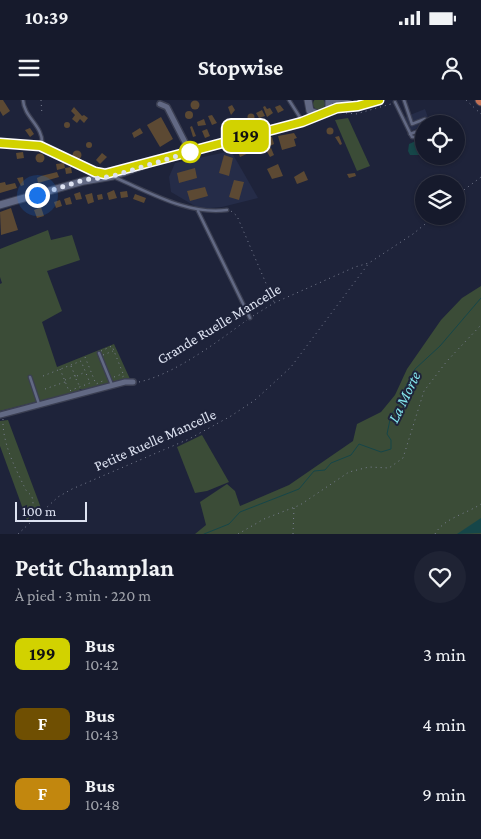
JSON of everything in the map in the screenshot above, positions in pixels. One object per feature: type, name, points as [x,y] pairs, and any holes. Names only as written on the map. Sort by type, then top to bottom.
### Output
[{"type":"main road","points":[[327,111],[329,100]]},
{"type":"main road","points":[[334,100],[347,104],[371,100]]},
{"type":"main road","points":[[0,205],[97,176],[298,121],[337,108],[358,106],[379,100]]},
{"type":"main road","points":[[298,121],[307,103],[316,115]]},
{"type":"main road","points":[[0,143],[42,147],[69,163],[97,176],[113,176],[153,162]]},
{"type":"street","points":[[160,104],[167,108],[190,152]]},
{"type":"street","points":[[2,414],[111,381],[133,382]]},
{"type":"lane","points":[[23,100],[26,112],[41,131],[42,147]]},
{"type":"lane","points":[[289,100],[298,121]]},
{"type":"lane","points":[[404,100],[412,124],[415,123]]},
{"type":"lane","points":[[395,102],[410,134],[412,137],[415,137]]},
{"type":"lane","points":[[410,134],[415,132]]},
{"type":"lane","points":[[113,176],[177,204],[198,210],[227,210]]},
{"type":"lane","points":[[198,210],[250,318]]},
{"type":"lane","points":[[100,353],[111,381]]},
{"type":"lane","points":[[30,377],[39,404]]},
{"type":"path","points":[[41,100],[42,115]]},
{"type":"path","points":[[466,100],[481,114]]},
{"type":"path","points":[[337,108],[339,114],[353,114],[395,102]]},
{"type":"path","points":[[465,189],[481,176]]},
{"type":"path","points":[[227,210],[237,216],[274,303]]},
{"type":"path","name":"Grande Ruelle Mancelle","points":[[133,382],[152,379],[172,368],[274,303],[355,266],[369,263],[424,225]]},
{"type":"path","name":"Petite Ruelle Mancelle","points":[[18,534],[58,498],[82,484],[189,438],[231,416],[255,400],[291,367],[369,263]]},
{"type":"path","points":[[238,534],[264,519],[294,507],[326,489],[349,472],[370,467],[389,468],[403,458],[424,391],[447,361],[481,325]]},
{"type":"path","points":[[100,353],[112,346],[123,373],[122,378]]},
{"type":"path","points":[[100,353],[114,351]]},
{"type":"path","points":[[85,357],[96,384],[111,381],[123,373]]},
{"type":"path","points":[[43,376],[60,369],[70,365],[81,361],[90,383],[81,390],[70,391],[60,369]]},
{"type":"path","points":[[70,365],[81,390]]},
{"type":"path","points":[[44,389],[86,372]]},
{"type":"path","points":[[2,414],[3,436],[10,451],[10,459],[19,472],[25,490],[32,496],[36,517]]},
{"type":"path","points":[[435,534],[440,525],[470,512],[481,504]]},
{"type":"path","points":[[293,534],[294,507]]},
{"type":"shaded area","points":[[317,98],[321,98],[325,104],[321,110],[317,110],[313,106],[313,102]]},
{"type":"shaded area","points":[[425,109],[427,115],[415,115],[415,129],[410,131],[405,117]]},
{"type":"shaded area","points":[[348,118],[370,166],[357,171],[335,120]]},
{"type":"shaded area","points":[[415,141],[415,155],[410,155],[408,151],[409,144]]},
{"type":"shaded area","points":[[231,151],[258,198],[222,207],[200,209],[171,192],[169,177],[175,163]]},
{"type":"shaded area","points":[[48,230],[51,240],[72,235],[80,260],[47,271],[62,311],[42,322],[57,367],[114,344],[130,379],[83,390],[80,389],[79,391],[0,411],[0,284],[2,283],[0,277],[0,249]]},
{"type":"shaded area","points":[[481,286],[481,534],[195,534],[206,525],[200,502],[227,484],[235,491],[240,506],[289,485],[353,441],[357,424],[381,412],[395,395],[407,369],[441,320],[462,298]]},
{"type":"shaded area","points":[[8,420],[41,508],[27,520],[0,446],[0,421]]},
{"type":"shaded area","points":[[202,435],[229,482],[207,491],[195,493],[177,447]]},
{"type":"shaded area","points":[[481,518],[481,533],[457,534]]},
{"type":"building","points":[[0,100],[3,100],[10,111],[3,116],[0,111]]},
{"type":"building","points":[[195,100],[200,105],[195,110],[190,105]]},
{"type":"building","points":[[232,105],[235,110],[231,115],[228,107]]},
{"type":"building","points":[[280,105],[284,110],[278,113],[275,107]]},
{"type":"building","points":[[265,106],[267,109],[270,108],[273,113],[267,117],[263,107]]},
{"type":"building","points":[[74,107],[82,116],[84,115],[88,118],[84,123],[80,119],[77,123],[72,119],[75,115],[71,111]]},
{"type":"building","points":[[262,110],[265,116],[259,118],[256,113]]},
{"type":"building","points":[[189,111],[193,115],[189,119],[185,115]]},
{"type":"building","points":[[251,113],[255,117],[251,121],[247,117]]},
{"type":"building","points":[[212,115],[217,123],[212,125],[208,116]]},
{"type":"building","points":[[161,117],[173,139],[160,147],[147,125]]},
{"type":"building","points":[[204,119],[206,125],[198,126],[197,122]]},
{"type":"building","points":[[228,120],[236,128],[233,130],[231,126],[226,129],[223,122]]},
{"type":"building","points":[[67,122],[70,125],[67,128],[64,125]]},
{"type":"building","points":[[192,126],[196,136],[193,137],[190,127]]},
{"type":"building","points":[[30,128],[34,134],[30,137],[25,130]]},
{"type":"building","points":[[140,128],[143,133],[134,138],[132,133]]},
{"type":"building","points":[[330,128],[333,131],[330,134],[327,131]]},
{"type":"building","points":[[207,129],[210,136],[205,138],[202,131]]},
{"type":"building","points":[[294,133],[297,138],[294,139],[296,146],[282,150],[278,136]]},
{"type":"building","points":[[339,136],[342,144],[340,145],[335,137]]},
{"type":"building","points":[[272,137],[274,144],[270,146],[268,141],[264,143],[263,139]]},
{"type":"building","points":[[89,142],[92,145],[89,148],[86,145]]},
{"type":"building","points":[[249,146],[251,152],[240,157],[237,149]]},
{"type":"building","points":[[271,148],[274,155],[270,157],[266,150]]},
{"type":"building","points":[[77,150],[82,155],[77,160],[72,155]]},
{"type":"building","points":[[23,152],[24,158],[17,159],[16,153]]},
{"type":"building","points":[[102,153],[107,157],[100,164],[96,160]]},
{"type":"building","points":[[40,154],[44,158],[40,162],[36,158]]},
{"type":"building","points":[[224,155],[233,158],[229,176],[219,173]]},
{"type":"building","points":[[64,163],[65,168],[57,170],[56,164]]},
{"type":"building","points":[[278,164],[283,176],[272,179],[267,169]]},
{"type":"building","points":[[71,167],[72,173],[66,174],[65,168]]},
{"type":"building","points":[[195,168],[197,178],[179,183],[177,173]]},
{"type":"building","points":[[304,171],[308,180],[297,184],[294,177]]},
{"type":"building","points":[[57,172],[59,177],[38,183],[37,178]]},
{"type":"building","points":[[355,173],[356,176],[349,178],[347,174]]},
{"type":"building","points":[[23,177],[24,185],[21,186],[17,178]]},
{"type":"building","points":[[234,180],[244,182],[239,200],[229,197]]},
{"type":"building","points":[[5,182],[6,185],[15,183],[17,188],[0,193],[0,183]]},
{"type":"building","points":[[205,187],[208,196],[190,201],[187,191]]},
{"type":"building","points":[[114,190],[117,198],[109,200],[107,193]]},
{"type":"building","points":[[127,191],[128,197],[121,198],[120,192]]},
{"type":"building","points":[[80,192],[82,199],[76,200],[74,194]]},
{"type":"building","points":[[92,193],[94,202],[88,204],[85,195]]},
{"type":"building","points":[[102,194],[103,199],[98,200],[97,195]]},
{"type":"building","points":[[135,194],[146,198],[144,203],[133,199]]},
{"type":"building","points":[[70,197],[72,204],[66,205],[64,199]]},
{"type":"building","points":[[60,200],[62,206],[56,208],[54,202]]},
{"type":"building","points":[[41,207],[44,216],[37,218],[34,210]]},
{"type":"building","points":[[11,208],[18,230],[1,235],[0,212]]},
{"type":"waterway","name":"La Morte","points":[[204,534],[229,524],[240,512],[299,489],[314,471],[325,470],[331,463],[351,455],[359,444],[381,452],[391,449],[391,440],[387,434],[391,415],[404,398],[405,388],[415,369],[440,346],[481,298]]},
{"type":"bus line","name":"199","points":[[0,143],[40,146],[95,172],[105,174],[302,122],[337,108],[353,107],[379,100]]},
{"type":"route","points":[[37,195],[84,180],[99,180],[190,152]]}]
